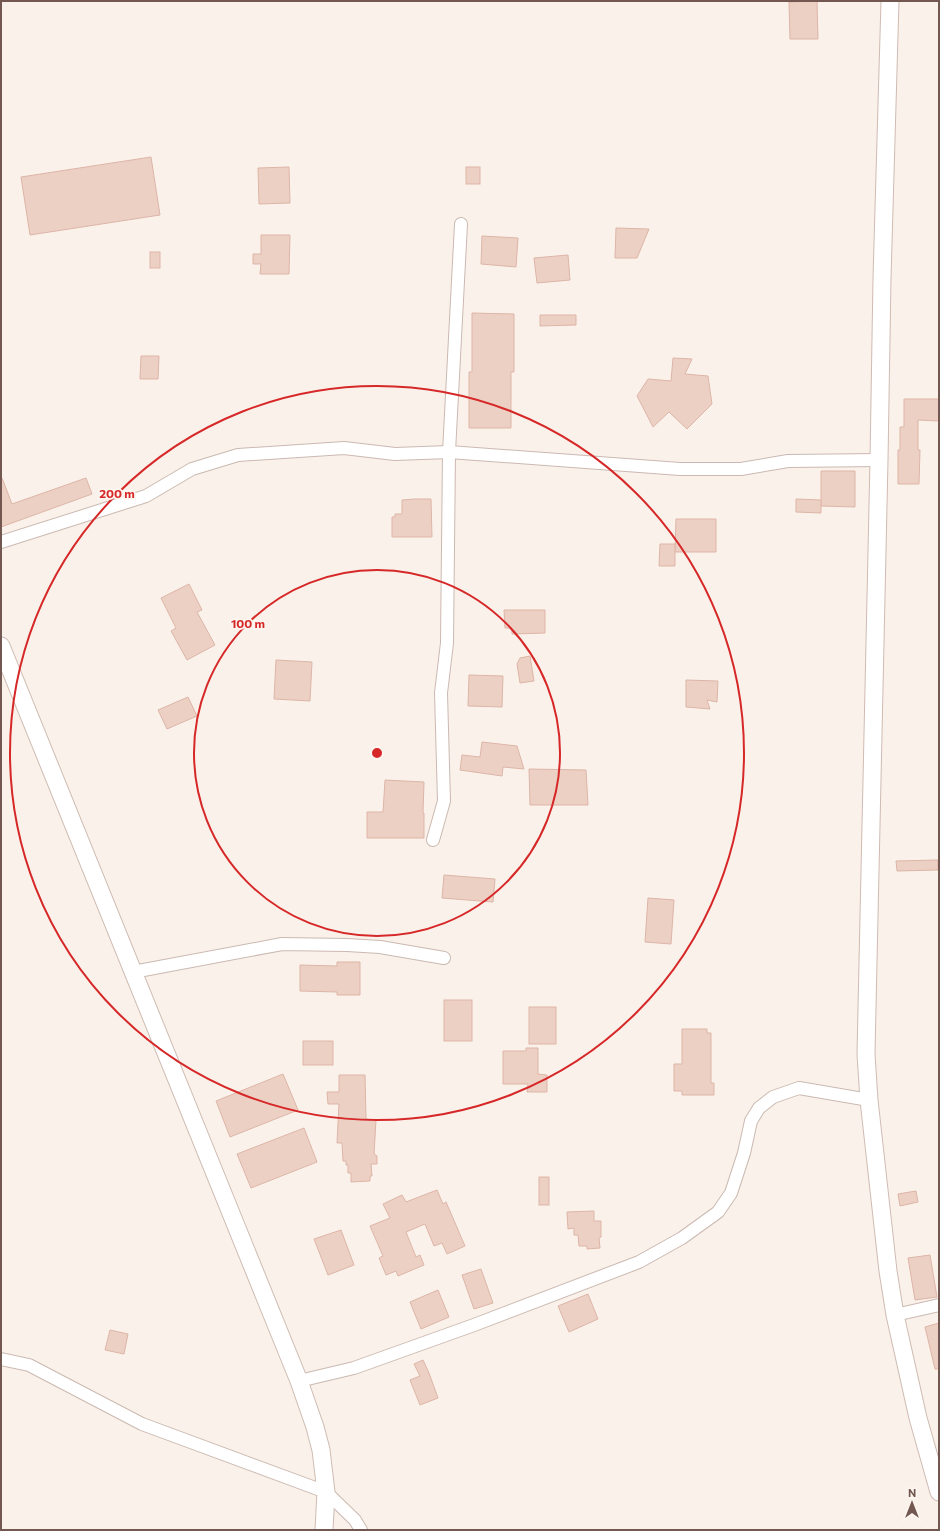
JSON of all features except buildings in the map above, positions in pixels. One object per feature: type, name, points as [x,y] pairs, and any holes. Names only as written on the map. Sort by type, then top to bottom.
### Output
[{"type":"street","points":[[890,1],[882,278],[866,1054],[869,1100],[888,1271],[895,1315],[918,1418],[939,1492]]},
{"type":"street","points":[[433,840],[444,800],[441,693],[447,644],[449,452],[461,224]]},
{"type":"street","points":[[1,542],[146,496],[192,469],[238,455],[344,448],[395,454],[449,452],[680,469],[741,469],[788,462],[879,460]]},
{"type":"street","points":[[1,646],[299,1381],[315,1427],[321,1450],[326,1492],[324,1530]]},
{"type":"street","points":[[133,972],[282,944],[373,947],[444,958]]},
{"type":"street","points":[[299,1381],[354,1368],[474,1325],[639,1262],[682,1238],[718,1212],[731,1193],[744,1153],[751,1121],[759,1108],[773,1097],[799,1088],[869,1100]]},
{"type":"street","points":[[895,1315],[939,1305]]},
{"type":"street","points":[[1,1359],[29,1365],[142,1424],[326,1492],[355,1520],[360,1530]]}]
